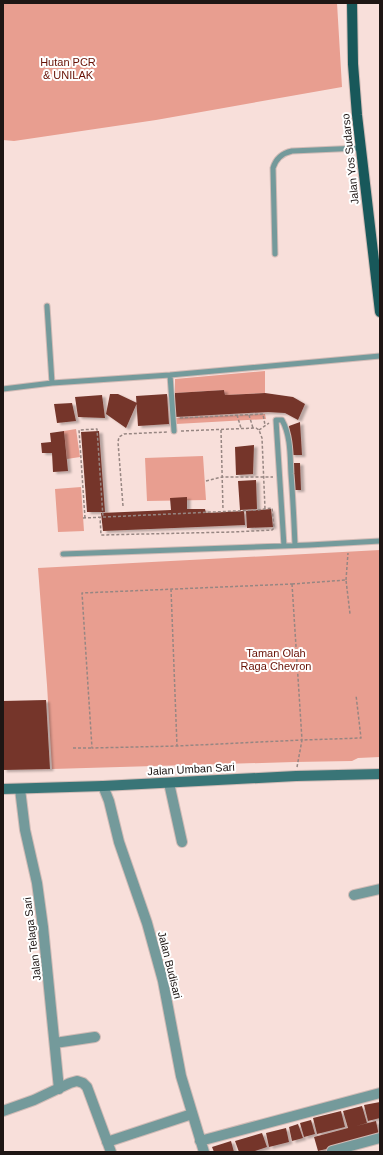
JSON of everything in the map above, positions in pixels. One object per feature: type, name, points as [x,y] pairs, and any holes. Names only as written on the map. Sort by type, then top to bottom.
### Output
[{"type":"main road","name":"Jalan Yos Sudarso","points":[[352,3],[353,64],[360,148],[376,246],[380,312]]},
{"type":"main road","name":"Jalan Umban Sari","points":[[3,789],[103,786],[296,776],[380,774]]},
{"type":"street","points":[[169,782],[182,842]]},
{"type":"street","name":"Jalan Budisari","points":[[103,786],[109,802],[121,849],[146,923],[163,982],[181,1076],[204,1152]]},
{"type":"street","name":"Jalan Telaga Sari","points":[[20,789],[25,830],[37,882],[42,920],[59,1088]]},
{"type":"street","points":[[354,895],[380,889]]},
{"type":"street","points":[[55,1043],[94,1037]]},
{"type":"street","points":[[3,1111],[34,1100],[70,1082],[77,1081],[83,1083],[87,1087],[111,1152]]},
{"type":"street","points":[[200,1142],[380,1093]]},
{"type":"street","points":[[107,1142],[192,1114]]},
{"type":"street","points":[[332,1151],[380,1138]]},
{"type":"lane","points":[[275,254],[273,168],[278,158],[282,154],[292,151],[360,148]]},
{"type":"lane","points":[[47,306],[52,383]]},
{"type":"lane","points":[[3,389],[52,383],[170,375],[380,356]]},
{"type":"lane","points":[[170,375],[174,432]]},
{"type":"lane","points":[[284,546],[276,420],[282,420],[289,441],[295,546]]},
{"type":"lane","points":[[63,554],[295,546],[380,541]]},
{"type":"path","points":[[173,418],[262,414],[265,425]]},
{"type":"path","points":[[237,415],[241,429]]},
{"type":"path","points":[[249,415],[253,428]]},
{"type":"path","points":[[259,430],[271,421],[276,420]]},
{"type":"path","points":[[123,506],[118,442],[119,438],[124,434],[256,428],[259,430],[262,438],[265,509]]},
{"type":"path","points":[[265,509],[101,517],[84,518],[79,430],[97,429],[101,517],[101,536],[272,530],[274,528],[272,508],[265,509]]},
{"type":"path","points":[[221,430],[223,511]]},
{"type":"path","points":[[206,481],[222,477],[279,476]]},
{"type":"path","points":[[348,553],[346,580],[350,614]]},
{"type":"path","points":[[92,748],[82,592],[292,584],[346,580]]},
{"type":"path","points":[[292,584],[302,740],[296,776]]},
{"type":"path","points":[[171,589],[177,746]]},
{"type":"path","points":[[72,748],[177,746],[361,738],[356,695]]},
{"type":"green space","name":"Hutan PCR & UNILAK","points":[[3,3],[337,3],[342,87],[156,120],[14,141],[3,140]]},
{"type":"green space","points":[[265,371],[265,393],[225,395],[224,390],[175,393],[175,379]]},
{"type":"green space","points":[[265,414],[266,419],[176,424],[176,418]]},
{"type":"green space","points":[[76,429],[80,457],[67,459],[64,431]]},
{"type":"green space","points":[[203,456],[206,500],[147,501],[145,458]]},
{"type":"green space","points":[[81,487],[84,531],[58,532],[55,489]]},
{"type":"green space","name":"Taman Olah Raga Chevron","points":[[380,550],[380,757],[358,758],[352,761],[52,769],[38,568]]},
{"type":"building","points":[[224,390],[225,395],[265,393],[293,397],[305,404],[298,420],[285,413],[268,412],[175,417],[175,393]]},
{"type":"building","points":[[110,394],[118,394],[137,403],[126,428],[106,414]]},
{"type":"building","points":[[167,394],[169,424],[138,426],[136,396]]},
{"type":"building","points":[[102,395],[105,418],[78,417],[75,397]]},
{"type":"building","points":[[72,403],[76,421],[57,423],[54,404]]},
{"type":"building","points":[[300,422],[302,455],[291,455],[289,426]]},
{"type":"building","points":[[64,431],[68,471],[53,472],[52,453],[42,453],[41,443],[51,442],[50,433]]},
{"type":"building","points":[[99,431],[105,512],[87,512],[81,432]]},
{"type":"building","points":[[254,445],[253,474],[236,475],[235,447]]},
{"type":"building","points":[[293,463],[300,463],[301,490],[294,490]]},
{"type":"building","points":[[256,480],[257,509],[240,510],[238,481]]},
{"type":"building","points":[[187,497],[187,509],[205,509],[206,513],[244,511],[245,525],[103,531],[101,513],[171,510],[170,498]]},
{"type":"building","points":[[271,509],[273,527],[247,528],[246,511]]},
{"type":"building","points":[[46,700],[50,769],[3,770],[3,701]]},
{"type":"building","points":[[380,1102],[380,1118],[368,1121],[364,1105]]},
{"type":"building","points":[[362,1106],[367,1123],[356,1126],[376,1121],[379,1136],[318,1151],[314,1137],[348,1128],[343,1111]]},
{"type":"building","points":[[341,1111],[345,1127],[317,1134],[313,1118]]},
{"type":"building","points":[[311,1120],[315,1134],[304,1137],[300,1123]]},
{"type":"building","points":[[298,1124],[303,1138],[292,1141],[289,1127]]},
{"type":"building","points":[[286,1128],[289,1142],[269,1147],[266,1133]]},
{"type":"building","points":[[262,1133],[267,1147],[252,1152],[239,1152],[235,1141]]},
{"type":"building","points":[[231,1141],[234,1152],[214,1152],[212,1147]]}]
